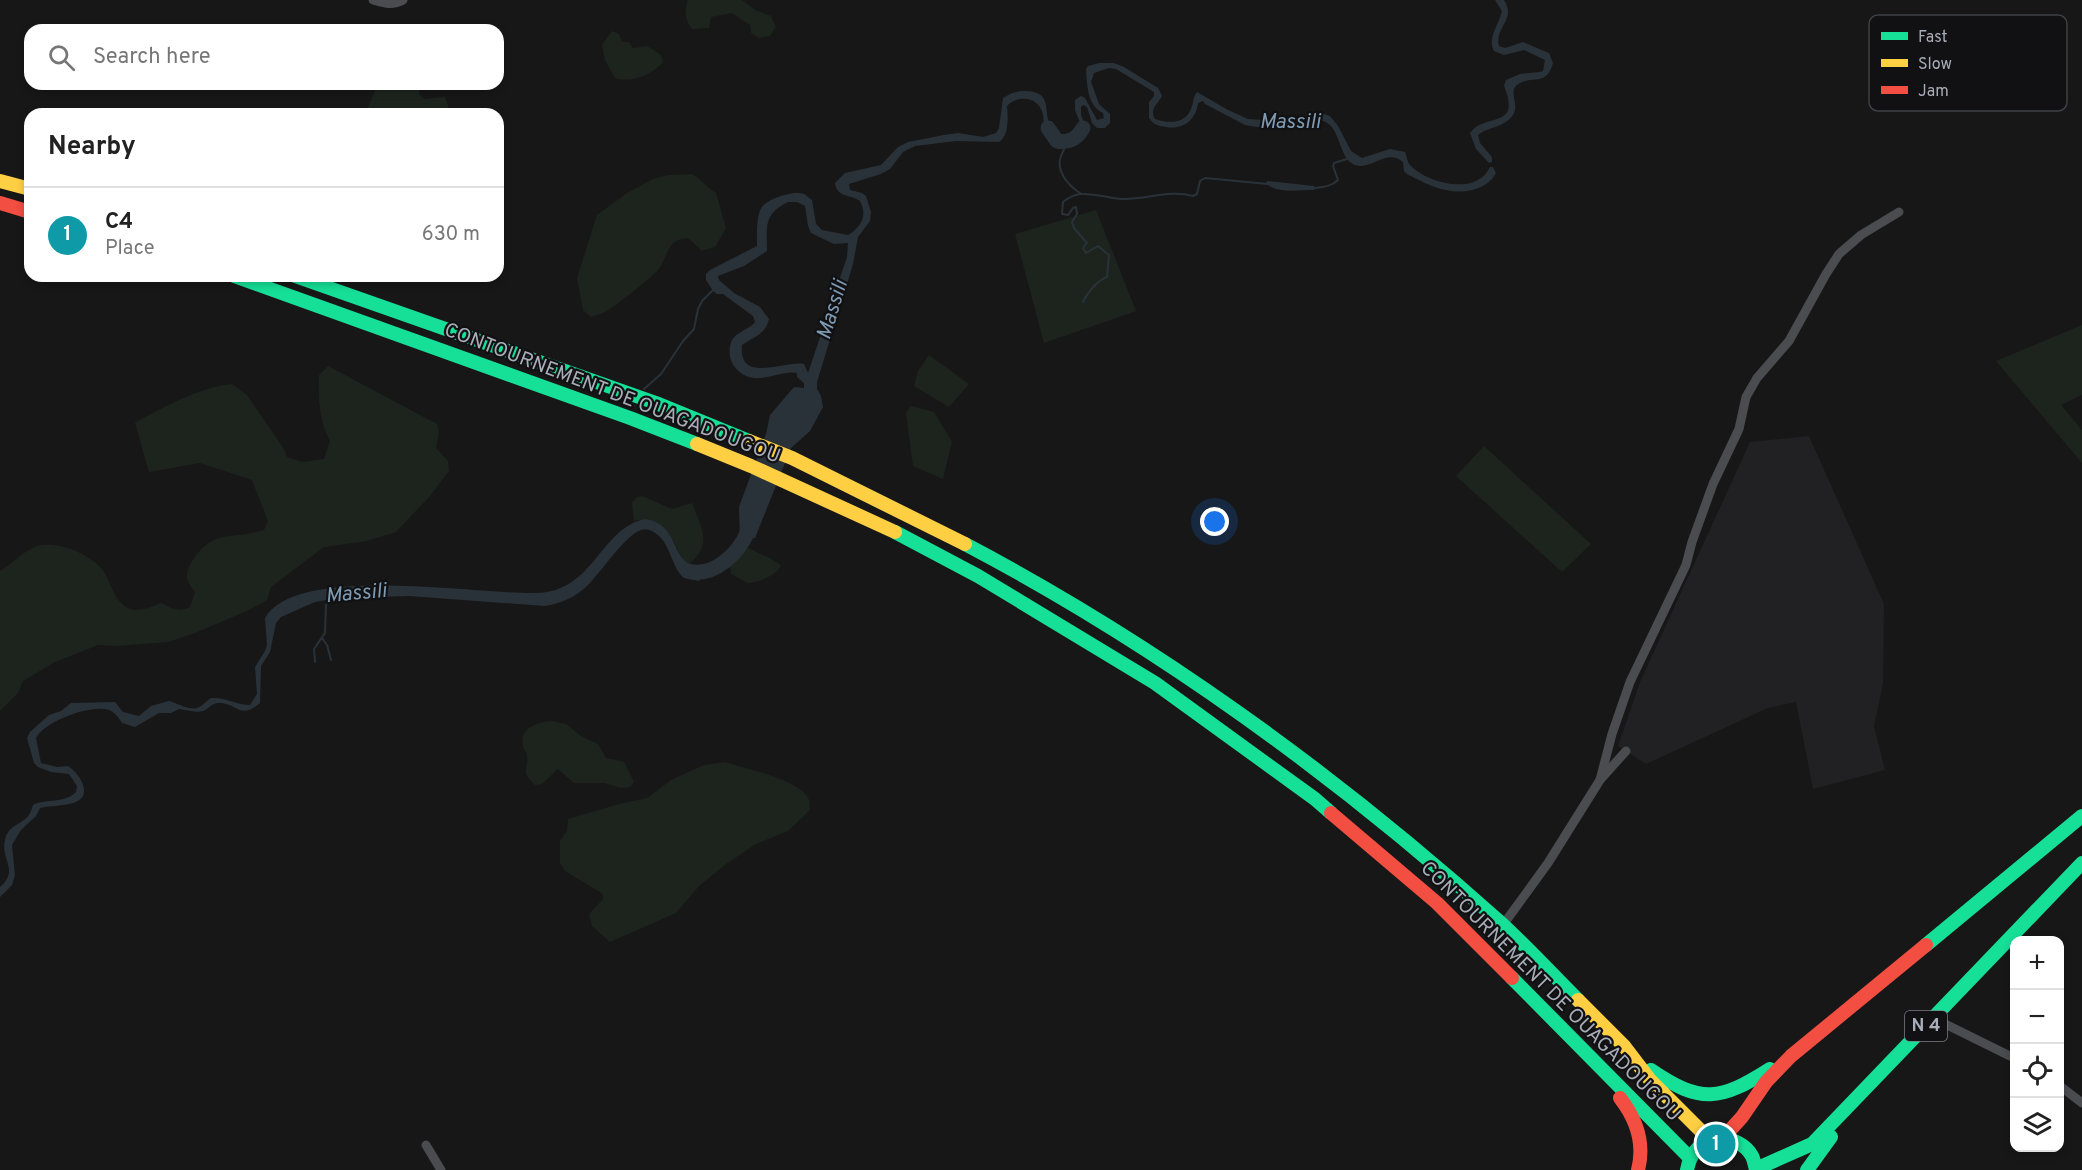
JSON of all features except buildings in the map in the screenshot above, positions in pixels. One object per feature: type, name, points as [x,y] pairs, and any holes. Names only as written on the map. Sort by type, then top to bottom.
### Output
[{"type":"highway","points":[[0,181],[24,187]]},
{"type":"highway","points":[[0,203],[24,210]]},
{"type":"highway","name":"CONTOURNEMENT DE OUAGADOUGOU","points":[[251,282],[630,418],[782,479],[904,536],[978,576],[1155,683],[1315,799],[1437,903],[1599,1068],[1624,1090],[1688,1164]]},
{"type":"highway","name":"CONTOURNEMENT DE OUAGADOUGOU","points":[[312,282],[656,403],[792,459],[906,514],[1035,581],[1151,652],[1261,728],[1418,851],[1503,925],[1624,1046],[1650,1080],[1716,1139]]},
{"type":"highway","points":[[1688,1164],[1698,1147],[1716,1139],[1742,1117],[1766,1082],[1791,1056],[2078,815]]},
{"type":"highway","name":"N 4","points":[[1716,1139],[1732,1140],[1747,1149],[1752,1156],[1756,1170],[1773,1160],[1812,1144],[1860,1097],[2082,863]]},
{"type":"highway","points":[[1624,1046],[1669,1083],[1684,1091],[1702,1095],[1720,1096],[1736,1090],[1791,1056]]},
{"type":"highway","points":[[1599,1068],[1611,1089],[1629,1108],[1638,1127],[1642,1145],[1638,1170]]},
{"type":"highway","points":[[1807,1170],[1860,1097]]},
{"type":"street","points":[[373,0],[386,4],[396,4],[403,0]]},
{"type":"street","points":[[1600,780],[1611,734],[1630,682],[1686,566],[1692,542],[1713,484],[1739,429],[1746,397],[1757,378],[1789,341],[1839,254],[1861,236],[1899,212]]},
{"type":"street","points":[[1503,925],[1548,862],[1578,810],[1600,780],[1626,751]]},
{"type":"street","points":[[2078,815],[2082,806]]},
{"type":"street","points":[[1933,1018],[2010,1056]]},
{"type":"street","points":[[2064,1089],[2082,1103]]},
{"type":"street","points":[[426,1145],[441,1170]]},
{"type":"shaded area","points":[[688,0],[742,0],[755,10],[771,16],[776,27],[770,36],[759,38],[751,33],[750,25],[732,13],[711,17],[709,28],[692,29],[686,15]]},
{"type":"shaded area","points":[[612,31],[619,34],[622,42],[629,42],[633,48],[647,46],[661,55],[663,62],[653,71],[641,77],[615,78],[605,60],[602,45]]},
{"type":"shaded area","points":[[375,90],[419,90],[419,94],[424,99],[445,97],[449,108],[368,108]]},
{"type":"shaded area","points":[[691,174],[716,193],[726,228],[715,247],[702,251],[688,238],[676,241],[654,274],[609,309],[591,317],[583,310],[577,278],[597,215],[627,193],[653,179],[669,175]]},
{"type":"shaded area","points":[[1096,210],[1136,311],[1044,343],[1015,234]]},
{"type":"shaded area","points":[[2082,325],[2082,395],[2061,405],[2082,430],[2082,463],[1996,361]]},
{"type":"shaded area","points":[[929,355],[969,384],[949,407],[914,386],[918,371]]},
{"type":"shaded area","points":[[328,366],[437,424],[439,432],[436,448],[448,461],[449,471],[430,496],[396,532],[367,541],[324,547],[271,587],[267,600],[195,633],[168,642],[98,645],[53,663],[23,681],[18,693],[0,711],[0,571],[25,552],[42,545],[70,549],[88,557],[101,568],[118,599],[126,607],[139,610],[161,603],[182,610],[190,607],[195,592],[188,581],[187,571],[207,544],[224,537],[264,530],[268,521],[252,480],[200,463],[149,472],[135,423],[195,393],[232,384],[247,395],[284,449],[287,457],[302,462],[324,459],[330,441],[320,409],[319,375]]},
{"type":"shaded area","points":[[911,406],[934,412],[952,442],[943,479],[913,466],[906,413]]},
{"type":"shaded area","points":[[1809,436],[1884,604],[1883,683],[1874,726],[1885,770],[1813,789],[1796,702],[1768,708],[1646,764],[1618,746],[1640,682],[1750,442]]},
{"type":"shaded area","points":[[1484,446],[1591,544],[1562,572],[1456,476]]},
{"type":"shaded area","points":[[642,496],[672,509],[692,503],[702,529],[703,543],[701,550],[688,565],[673,540],[645,519],[634,521],[632,502]]},
{"type":"shaded area","points":[[744,545],[781,566],[771,576],[748,583],[731,574],[729,558]]},
{"type":"shaded area","points":[[552,721],[566,724],[581,736],[598,744],[606,758],[624,762],[634,782],[630,787],[621,788],[604,783],[574,783],[558,769],[542,784],[535,785],[526,772],[528,760],[523,747],[524,734],[531,727]]},
{"type":"shaded area","points":[[725,762],[795,786],[809,800],[810,810],[788,831],[756,844],[726,864],[699,886],[676,913],[610,942],[592,926],[589,914],[603,899],[603,894],[565,871],[560,863],[560,841],[567,831],[568,819],[647,798],[671,780],[704,765]]},
{"type":"water","points":[[1495,0],[1504,0],[1508,13],[1498,39],[1499,46],[1505,48],[1523,42],[1549,53],[1553,63],[1547,75],[1517,85],[1514,91],[1515,111],[1509,119],[1478,135],[1480,143],[1492,157],[1492,162],[1489,163],[1476,149],[1470,133],[1484,123],[1505,115],[1508,109],[1504,86],[1506,80],[1520,74],[1543,71],[1545,60],[1524,50],[1504,55],[1494,51],[1493,36],[1502,11]]},
{"type":"water","points":[[1114,63],[1124,67],[1158,88],[1162,96],[1153,115],[1155,119],[1161,121],[1177,121],[1186,116],[1190,112],[1197,92],[1248,119],[1296,122],[1311,113],[1330,116],[1351,151],[1362,158],[1390,149],[1405,152],[1408,162],[1418,172],[1440,182],[1464,184],[1475,182],[1484,176],[1490,167],[1493,167],[1496,173],[1483,186],[1473,190],[1444,190],[1407,174],[1404,171],[1403,162],[1397,158],[1384,158],[1359,166],[1353,164],[1343,152],[1334,130],[1321,120],[1311,120],[1302,128],[1257,127],[1245,125],[1203,101],[1198,103],[1195,114],[1183,125],[1172,128],[1158,126],[1149,118],[1149,102],[1154,92],[1116,69],[1109,68],[1094,73],[1091,82],[1099,104],[1110,114],[1110,123],[1105,128],[1097,128],[1092,123],[1087,107],[1083,105],[1081,115],[1086,128],[1080,137],[1070,142],[1069,137],[1081,125],[1075,110],[1075,100],[1081,96],[1085,98],[1097,120],[1104,118],[1103,113],[1091,100],[1087,81],[1088,66]]},
{"type":"water","points":[[1031,91],[1042,97],[1045,101],[1050,127],[1061,143],[1055,144],[1044,134],[1043,115],[1038,105],[1030,100],[1020,99],[1007,106],[1008,121],[1005,136],[999,142],[956,141],[915,146],[903,152],[890,169],[849,184],[850,190],[866,196],[871,212],[870,221],[858,237],[853,264],[817,382],[823,407],[810,431],[791,448],[755,538],[748,539],[738,551],[736,548],[740,540],[739,507],[766,434],[770,415],[794,387],[804,388],[804,383],[797,377],[797,373],[757,378],[741,373],[734,366],[730,352],[733,339],[755,322],[753,316],[723,294],[713,291],[706,280],[706,274],[757,246],[757,225],[762,207],[782,196],[794,193],[804,194],[812,200],[816,224],[822,230],[848,235],[860,225],[863,212],[860,201],[841,193],[836,188],[835,183],[845,173],[881,165],[898,147],[908,142],[958,133],[983,137],[996,133],[999,128],[1003,98],[1012,93]],"holes":[[[788,202],[797,202],[805,206],[811,233],[834,244],[848,243],[847,257],[808,373],[804,364],[764,368],[755,368],[747,364],[743,357],[742,345],[762,332],[769,319],[760,307],[734,293],[719,280],[718,276],[744,266],[767,251],[767,228],[770,216]]]},
{"type":"water","points":[[1267,181],[1314,186],[1315,188],[1314,190],[1282,190],[1270,186],[1266,183]]},
{"type":"water","points":[[645,519],[666,529],[686,561],[694,566],[706,567],[709,571],[703,574],[699,581],[684,578],[658,535],[643,529],[628,539],[582,591],[567,600],[551,605],[409,596],[339,598],[315,602],[281,617],[276,623],[270,652],[261,666],[260,703],[254,708],[244,711],[217,703],[200,712],[179,709],[171,713],[159,713],[135,727],[122,723],[109,710],[101,709],[91,709],[58,720],[36,738],[41,763],[57,767],[68,766],[80,779],[84,793],[76,802],[40,808],[36,816],[21,830],[12,845],[15,875],[12,885],[0,897],[0,887],[9,875],[4,847],[9,831],[28,817],[33,805],[61,800],[76,792],[77,786],[69,774],[51,772],[34,763],[27,738],[30,732],[49,715],[61,711],[71,703],[115,702],[123,712],[139,716],[151,706],[169,701],[192,708],[201,706],[211,698],[250,705],[257,694],[255,667],[267,645],[265,618],[283,601],[313,591],[350,586],[435,587],[537,593],[556,590],[572,582],[585,571],[617,534]]},
{"type":"waterway","name":"Massili","points":[[1048,128],[1057,141],[1069,141],[1083,128]]},
{"type":"waterway","points":[[1065,142],[1060,162],[1061,172],[1080,193]]},
{"type":"waterway","points":[[1315,188],[1325,187],[1338,180],[1334,163],[1347,159]]},
{"type":"waterway","points":[[1083,302],[1093,287],[1107,277],[1109,255],[1098,246],[1086,253],[1083,248],[1087,243],[1074,228],[1072,222],[1077,214],[1076,207],[1068,215],[1062,214],[1063,202],[1067,199],[1080,194],[1122,199],[1167,194],[1193,196],[1197,194],[1200,181],[1205,178],[1268,184]]},
{"type":"waterway","points":[[644,389],[661,374],[694,329],[698,309],[702,301],[713,290]]},
{"type":"waterway","name":"Massili","points":[[688,571],[707,571],[724,562],[738,548],[748,531]]},
{"type":"waterway","points":[[315,662],[314,649],[325,633],[328,600]]},
{"type":"waterway","points":[[322,638],[327,645],[331,660]]},
{"type":"traffic: fast","points":[[251,282],[697,444]]},
{"type":"traffic: fast","points":[[312,282],[656,403],[749,441]]},
{"type":"traffic: fast","points":[[895,532],[978,576],[1155,683],[1331,813]]},
{"type":"traffic: fast","points":[[965,544],[1108,626],[1177,670],[1311,766],[1439,869],[1501,923],[1578,1000]]},
{"type":"traffic: fast","points":[[1926,945],[2082,816]]},
{"type":"traffic: fast","points":[[1756,1169],[1812,1144],[2082,863]]},
{"type":"traffic: fast","points":[[1512,978],[1690,1158]]},
{"type":"traffic: fast","points":[[1651,1070],[1684,1089],[1711,1094],[1737,1087],[1770,1069]]},
{"type":"traffic: fast","points":[[1807,1170],[1831,1137]]},
{"type":"traffic: fast","points":[[1687,1170],[1690,1159],[1697,1149],[1705,1143],[1722,1139],[1739,1143],[1746,1148],[1752,1156],[1756,1170]]},
{"type":"traffic: slow","points":[[0,181],[24,187]]},
{"type":"traffic: slow","points":[[749,441],[792,458],[965,544]]},
{"type":"traffic: slow","points":[[697,444],[751,466],[895,532]]},
{"type":"traffic: slow","points":[[1578,1000],[1624,1046],[1650,1080],[1710,1140]]},
{"type":"traffic: jam","points":[[0,203],[24,210]]},
{"type":"traffic: jam","points":[[1331,813],[1437,903],[1512,978]]},
{"type":"traffic: jam","points":[[1723,1138],[1742,1117],[1766,1082],[1791,1056],[1926,945]]},
{"type":"traffic: jam","points":[[1620,1098],[1638,1132],[1641,1150],[1638,1170]]},
{"type":"place","name":"C4","points":[[1716,1144]]}]
